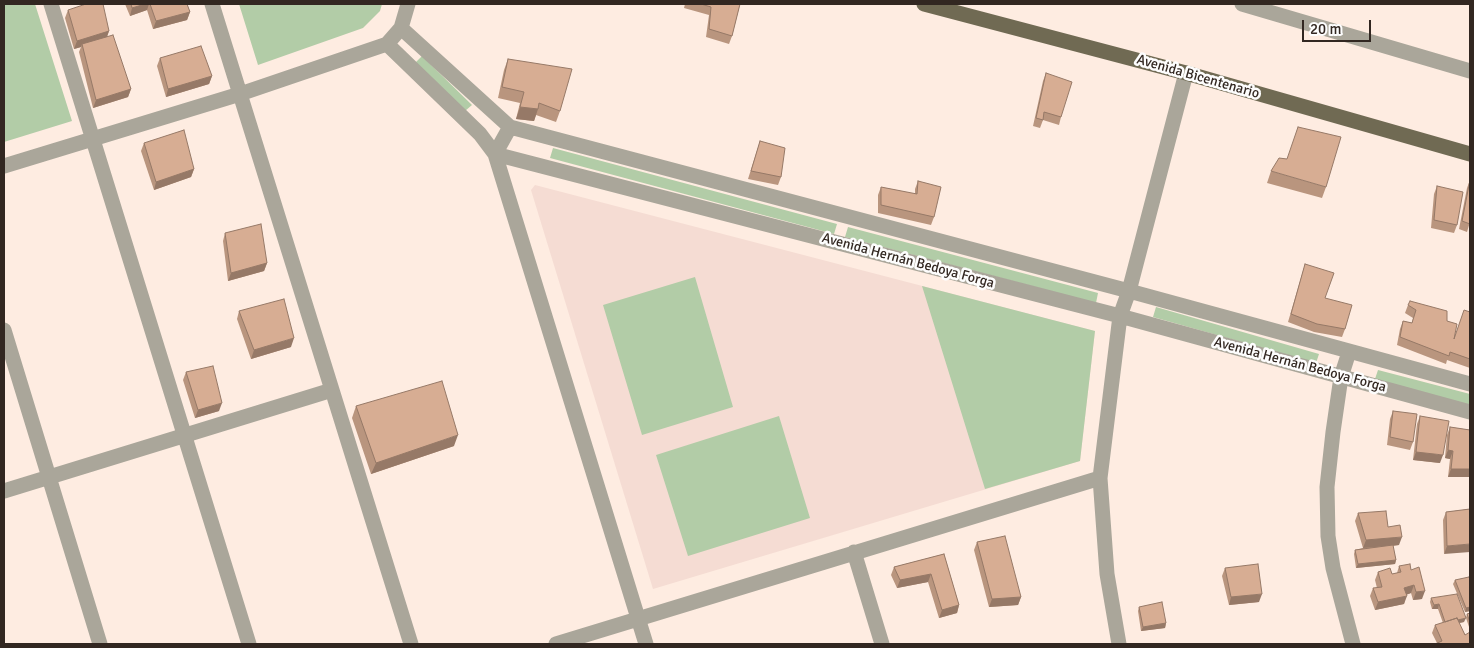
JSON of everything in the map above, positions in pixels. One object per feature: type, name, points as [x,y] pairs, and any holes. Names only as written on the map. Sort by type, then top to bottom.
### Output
[{"type":"main road","name":"Avenida Bicentenario","points":[[924,4],[1186,73],[1470,154]]},
{"type":"street","points":[[51,4],[249,644]]},
{"type":"street","points":[[212,4],[411,644]]},
{"type":"street","points":[[4,166],[240,94],[387,44],[401,28],[408,4]]},
{"type":"street","points":[[1242,4],[1470,71]]},
{"type":"street","name":"Avenida Hernán Bedoya Forga","points":[[401,28],[510,127],[1129,291],[1470,384]]},
{"type":"street","points":[[387,44],[480,134],[495,154],[646,644]]},
{"type":"street","points":[[1120,644],[1107,574],[1100,478],[1120,316],[1129,291],[1186,73]]},
{"type":"street","points":[[495,154],[510,127]]},
{"type":"street","name":"Avenida Hernán Bedoya Forga","points":[[495,154],[1120,316],[1470,412]]},
{"type":"street","points":[[4,330],[100,644]]},
{"type":"street","points":[[1349,352],[1341,377],[1328,478],[1328,536],[1339,598],[1352,644]]},
{"type":"street","points":[[4,491],[332,390]]},
{"type":"street","points":[[556,644],[1100,478]]},
{"type":"street","points":[[854,552],[882,644]]},
{"type":"shaded area","points":[[535,185],[1095,331],[1080,461],[653,589],[531,190]]},
{"type":"green space","points":[[4,4],[35,4],[72,121],[4,142]]},
{"type":"green space","points":[[239,4],[382,4],[380,11],[363,28],[258,65]]},
{"type":"green space","points":[[422,56],[472,105],[465,111],[415,63]]},
{"type":"green space","points":[[553,148],[837,224],[834,234],[550,158]]},
{"type":"green space","points":[[848,227],[1098,293],[1096,303],[845,237]]},
{"type":"green space","points":[[695,277],[733,407],[642,435],[603,305]]},
{"type":"green space","points":[[922,286],[1095,331],[1080,461],[985,489]]},
{"type":"green space","points":[[1156,307],[1319,354],[1316,363],[1153,317]]},
{"type":"green space","points":[[1378,370],[1470,394],[1470,405],[1375,379]]},
{"type":"green space","points":[[779,416],[810,518],[688,556],[656,455]]},
{"type":"building","points":[[86,4],[103,4],[109,31],[77,41],[68,10]]},
{"type":"building","points":[[131,4],[145,4],[132,8]]},
{"type":"building","points":[[150,4],[187,4],[190,12],[156,21]]},
{"type":"building","points":[[701,4],[740,4],[732,36],[709,29],[711,7]]},
{"type":"building","points":[[113,35],[131,89],[96,100],[82,44]]},
{"type":"building","points":[[201,46],[212,76],[168,89],[160,58]]},
{"type":"building","points":[[508,59],[572,69],[560,111],[539,103],[538,109],[520,107],[524,92],[502,87]]},
{"type":"building","points":[[1046,73],[1072,82],[1061,117],[1044,112],[1043,120],[1036,118]]},
{"type":"building","points":[[1298,127],[1341,137],[1326,187],[1271,171],[1279,158],[1287,159]]},
{"type":"building","points":[[184,130],[194,169],[156,182],[144,143]]},
{"type":"building","points":[[760,141],[785,148],[781,177],[751,171]]},
{"type":"building","points":[[1470,180],[1470,224],[1462,221]]},
{"type":"building","points":[[918,181],[941,187],[934,217],[881,205],[881,187],[917,194]]},
{"type":"building","points":[[1437,186],[1463,192],[1457,225],[1434,220]]},
{"type":"building","points":[[261,224],[267,263],[231,273],[225,233]]},
{"type":"building","points":[[1305,264],[1334,273],[1325,298],[1352,305],[1345,329],[1317,324],[1291,314]]},
{"type":"building","points":[[284,299],[294,338],[254,350],[239,311]]},
{"type":"building","points":[[1410,301],[1447,311],[1447,321],[1457,324],[1454,339],[1464,310],[1470,312],[1470,359],[1450,352],[1449,356],[1400,337],[1403,321],[1412,323],[1416,310],[1408,305]]},
{"type":"building","points":[[213,366],[222,403],[198,410],[186,372]]},
{"type":"building","points":[[442,381],[458,435],[376,463],[356,406]]},
{"type":"building","points":[[1393,411],[1417,414],[1413,442],[1390,437]]},
{"type":"building","points":[[1420,416],[1449,421],[1443,455],[1416,452]]},
{"type":"building","points":[[1450,427],[1470,430],[1470,469],[1451,469],[1453,451],[1448,450]]},
{"type":"building","points":[[1470,509],[1470,544],[1447,546],[1446,512]]},
{"type":"building","points":[[1386,511],[1388,527],[1400,525],[1402,537],[1366,540],[1358,513]]},
{"type":"building","points":[[1005,536],[1021,597],[992,599],[977,542]]},
{"type":"building","points":[[1393,545],[1396,560],[1358,564],[1355,550]]},
{"type":"building","points":[[944,554],[959,605],[942,610],[931,574],[900,580],[894,567]]},
{"type":"building","points":[[1258,564],[1262,594],[1231,597],[1225,568]]},
{"type":"building","points":[[1410,564],[1411,570],[1419,567],[1425,591],[1416,592],[1414,585],[1404,588],[1407,596],[1378,602],[1373,588],[1382,587],[1378,572],[1390,568],[1392,574],[1401,572],[1399,566]]},
{"type":"building","points":[[1469,577],[1470,607],[1466,608],[1455,580]]},
{"type":"building","points":[[1457,594],[1466,618],[1458,620],[1457,618],[1445,622],[1439,604],[1434,605],[1431,598]]},
{"type":"building","points":[[1162,602],[1166,623],[1143,627],[1139,607]]},
{"type":"building","points":[[1457,618],[1465,635],[1470,632],[1470,644],[1435,644],[1442,641],[1435,625]]}]
